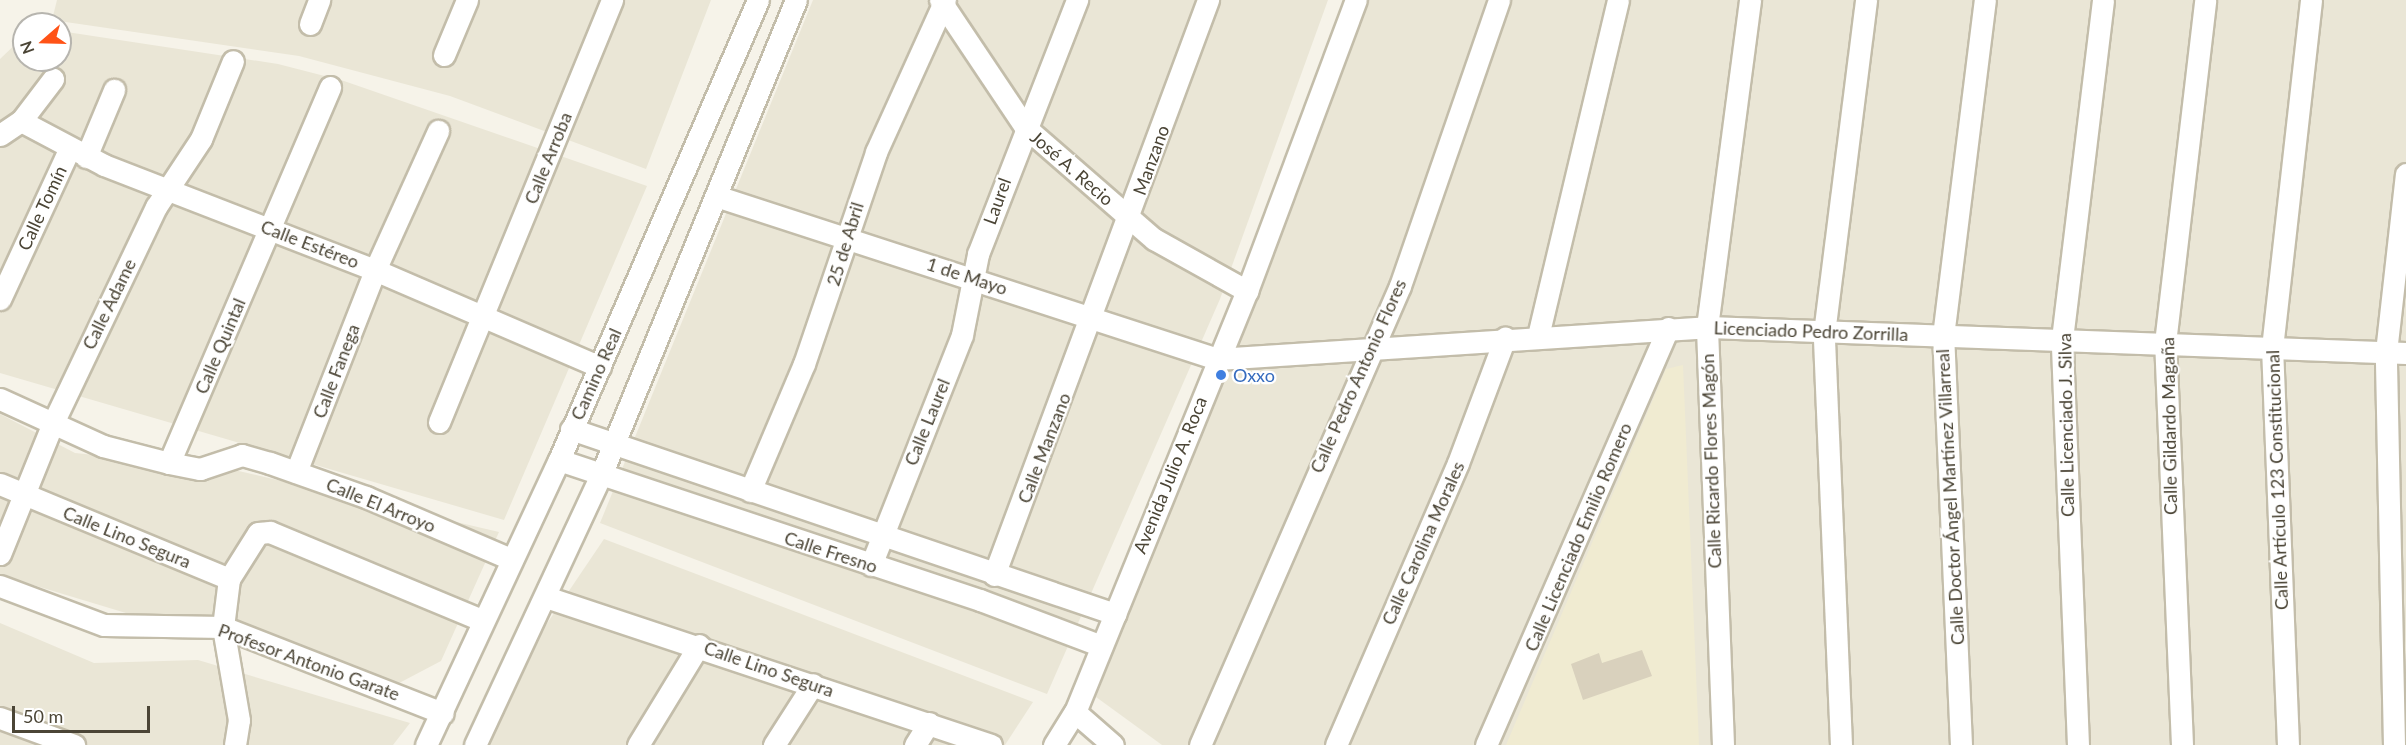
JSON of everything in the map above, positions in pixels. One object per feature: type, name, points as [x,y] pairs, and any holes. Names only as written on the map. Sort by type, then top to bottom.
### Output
[{"type":"street","points":[[310,24],[319,0]]},
{"type":"street","points":[[444,55],[467,0]]},
{"type":"street","name":"Calle Arroba","points":[[439,422],[484,317],[612,0]]},
{"type":"street","name":"Camino Real","points":[[426,745],[443,713],[481,620],[559,460],[758,0]]},
{"type":"street","points":[[475,745],[601,475],[796,0]]},
{"type":"street","name":"Laurel","points":[[974,277],[1025,127],[1077,0]]},
{"type":"street","name":"Manzano","points":[[1093,320],[1208,0]]},
{"type":"street","name":"Avenida Julio A. Roca","points":[[1054,745],[1074,712],[1216,359],[1247,291],[1356,0]]},
{"type":"street","name":"Calle Pedro Antonio Flores","points":[[1200,745],[1400,286],[1499,0]]},
{"type":"street","points":[[1538,336],[1618,0]]},
{"type":"street","name":"Calle Ricardo Flores Magón","points":[[1723,745],[1707,327],[1750,0]]},
{"type":"street","points":[[1841,745],[1824,333],[1866,0]]},
{"type":"street","name":"Calle Doctor Ángel Martínez Villarreal","points":[[1961,745],[1943,336],[1985,0]]},
{"type":"street","name":"Calle Licenciado J. Silva","points":[[2078,745],[2062,339],[2103,0]]},
{"type":"street","name":"Calle Gildardo Magaña","points":[[2182,745],[2165,343],[2205,0]]},
{"type":"street","name":"Calle Artículo 123 Constitucional","points":[[2288,745],[2272,348],[2311,0]]},
{"type":"street","name":"José A. Recio","points":[[943,2],[1025,127],[1130,219],[1178,254],[1247,291]]},
{"type":"street","name":"25 de Abril","points":[[750,491],[804,364],[876,152],[943,2]]},
{"type":"street","name":"Calle Adame","points":[[0,554],[26,495],[52,425],[168,189],[201,139],[233,62]]},
{"type":"street","points":[[0,135],[21,121],[53,79]]},
{"type":"street","name":"Calle Quintal","points":[[169,463],[330,87]]},
{"type":"street","name":"Calle Tomín","points":[[0,299],[114,90]]},
{"type":"street","name":"Calle Estéreo","points":[[21,121],[78,154],[375,270],[600,367]]},
{"type":"street","name":"Calle Fanega","points":[[296,472],[375,270],[438,131]]},
{"type":"street","points":[[2394,745],[2396,353],[2406,174]]},
{"type":"street","name":"1 de Mayo","points":[[716,196],[974,277],[1093,320],[1216,359]]},
{"type":"street","name":"Calle Laurel","points":[[871,565],[962,335],[974,277]]},
{"type":"street","name":"Calle Manzano","points":[[994,575],[1093,320]]},
{"type":"street","name":"Licenciado Pedro Zorrilla","points":[[1216,359],[1505,338],[1707,327],[2396,353]]},
{"type":"street","name":"Calle Licenciado Emilio Romero","points":[[1486,745],[1668,328]]},
{"type":"street","name":"Calle Carolina Morales","points":[[1336,745],[1458,463],[1505,338]]},
{"type":"street","points":[[0,399],[52,425],[169,463]]},
{"type":"street","name":"Calle Fresno","points":[[571,429],[615,442],[994,575],[1115,614]]},
{"type":"street","name":"Calle El Arroyo","points":[[169,463],[201,469],[230,457],[248,456],[296,472],[511,559]]},
{"type":"street","name":"Calle Fresno","points":[[559,460],[1102,646]]},
{"type":"street","name":"Calle Lino Segura","points":[[0,484],[229,579]]},
{"type":"street","points":[[235,745],[239,720],[223,627],[229,579],[258,533],[270,532],[481,620]]},
{"type":"street","name":"Profesor Antonio Garate","points":[[0,586],[104,625],[223,627],[443,713]]},
{"type":"street","name":"Calle Lino Segura","points":[[546,597],[699,645],[991,745]]},
{"type":"street","points":[[638,745],[699,645]]},
{"type":"street","points":[[774,745],[813,684]]},
{"type":"street","points":[[1074,712],[1113,745]]},
{"type":"street","points":[[0,718],[74,745]]},
{"type":"street","points":[[915,745],[929,723]]},
{"type":"shaded area","points":[[57,0],[711,0],[646,169],[450,96],[299,56],[72,23],[72,12],[54,12]]},
{"type":"shaded area","points":[[813,0],[1328,0],[1220,299],[1047,694],[600,523]]},
{"type":"shaded area","points":[[1365,0],[2406,0],[2406,745],[1162,745],[1096,697]]},
{"type":"shaded area","points":[[72,33],[278,64],[344,81],[647,186],[504,520],[0,373],[0,59],[12,48],[12,72],[72,72]]},
{"type":"shaded area","points":[[1683,365],[1699,745],[1506,745],[1666,369]]},
{"type":"shaded area","points":[[0,414],[75,453],[230,469],[499,532],[441,661],[384,691],[0,575]]},
{"type":"shaded area","points":[[604,539],[1033,702],[1005,745],[465,745]]},
{"type":"shaded area","points":[[0,623],[94,663],[198,660],[410,723],[393,745],[0,745]]},
{"type":"building","points":[[1642,650],[1652,676],[1583,700],[1571,664],[1599,653],[1602,663]]},
{"type":"place","name":"Oxxo","points":[[1221,375]]}]
